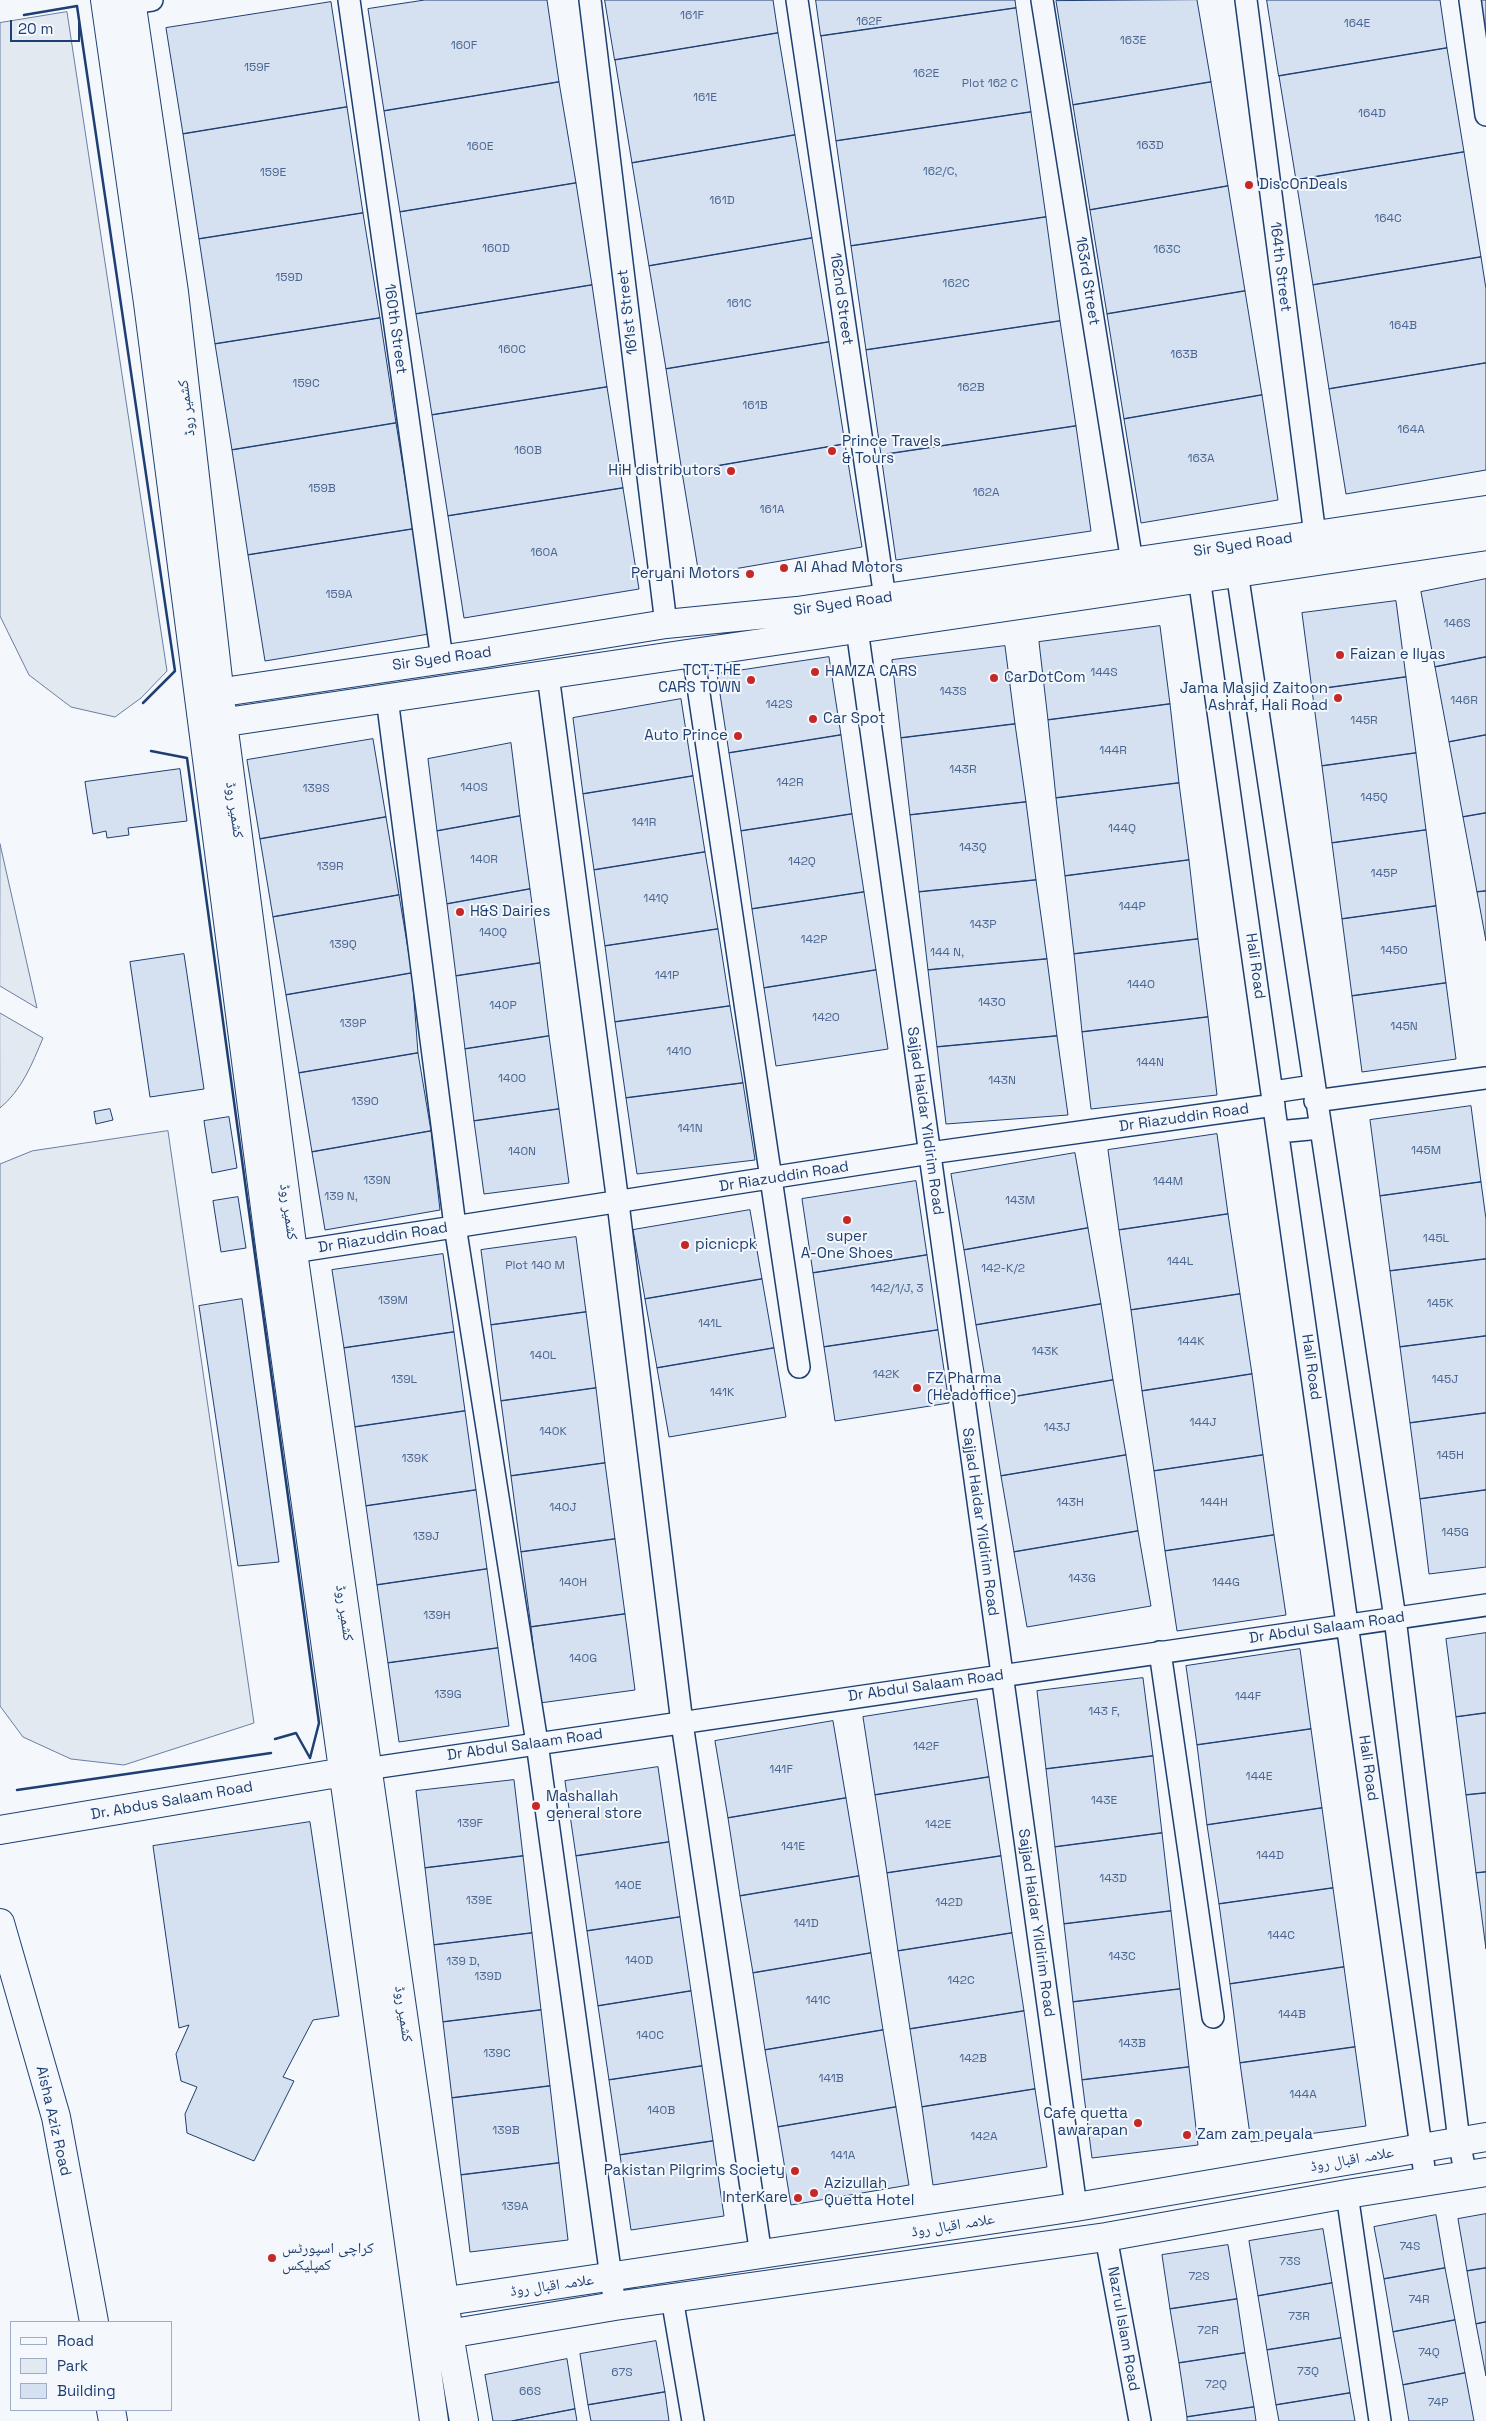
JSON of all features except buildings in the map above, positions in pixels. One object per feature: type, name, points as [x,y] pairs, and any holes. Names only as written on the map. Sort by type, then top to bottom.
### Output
[{"type":"main road","name":"کشمیر روڈ","points":[[125,2],[174,292],[212,724],[271,1254],[355,1771],[431,2304],[448,2334],[464,2421]]},
{"type":"main road","name":"Sir Syed Road","points":[[1235,560],[1315,535],[1486,510]]},
{"type":"main road","name":"Sir Syed Road","points":[[212,724],[857,629],[1235,560],[1486,536]]},
{"type":"main road","name":"Sir Syed Road","points":[[210,694],[666,624],[797,611],[1132,562],[1197,566]]},
{"type":"main road","points":[[797,611],[801,637]]},
{"type":"main road","points":[[486,653],[490,682]]},
{"type":"main road","name":"کشمیر روڈ","points":[[212,724],[293,1252],[355,1771]]},
{"type":"main road","name":"Dr. Abdus Salaam Road","points":[[0,1830],[355,1771]]},
{"type":"main road","name":"Aisha Aziz Road","points":[[0,1923],[56,2117],[94,2321]]},
{"type":"main road","name":"علامہ اقبال روڈ","points":[[431,2304],[1076,2207],[1486,2137]]},
{"type":"main road","name":"علامہ اقبال روڈ","points":[[422,2339],[615,2306],[1106,2238],[1347,2194],[1476,2174]]},
{"type":"main road","name":"کشمیر روڈ","points":[[431,2304],[422,2339],[434,2421]]},
{"type":"street","name":"160th Street","points":[[349,0],[442,659]]},
{"type":"street","name":"161st Street","points":[[590,0],[666,624]]},
{"type":"street","name":"162nd Street","points":[[797,0],[884,598]]},
{"type":"street","name":"163rd Street","points":[[1042,0],[1132,562]]},
{"type":"street","name":"164th Street","points":[[1246,0],[1315,535]]},
{"type":"street","points":[[1470,0],[1486,115]]},
{"type":"street","points":[[1235,560],[1314,1093],[1395,1618],[1459,2141],[1476,2174]]},
{"type":"street","name":"Hali Road","points":[[1197,566],[1426,2182]]},
{"type":"street","name":"Sajjad Haidar Yildirim Road","points":[[857,629],[1076,2207]]},
{"type":"street","points":[[693,653],[799,1368]]},
{"type":"street","points":[[548,675],[618,1203],[682,1722],[761,2254]]},
{"type":"street","points":[[387,698],[455,1226],[537,1743],[615,2306]]},
{"type":"street","points":[[1314,1093],[1486,1078]]},
{"type":"street","name":"Dr Riazuddin Road","points":[[293,1252],[455,1226],[618,1203],[1314,1093]]},
{"type":"street","points":[[1278,1132],[1320,1128]]},
{"type":"street","name":"Dr Abdul Salaam Road","points":[[355,1771],[1486,1605]]},
{"type":"street","points":[[1160,1652],[1213,2017]]},
{"type":"street","points":[[1347,2194],[1380,2421]]},
{"type":"street","name":"Nazrul Islam Road","points":[[1106,2238],[1140,2421]]},
{"type":"street","points":[[672,2298],[693,2421]]},
{"type":"green space","points":[[67,12],[167,671],[141,698],[115,717],[71,707],[29,675],[0,616],[0,23]]},
{"type":"green space","points":[[0,844],[37,1008],[0,986]]},
{"type":"green space","points":[[0,1013],[43,1038],[20,1085],[0,1108]]},
{"type":"green space","points":[[168,1131],[254,1723],[124,1765],[71,1759],[23,1737],[0,1706],[0,1164],[32,1151]]},
{"type":"wall","points":[[24,15],[77,6],[175,671],[143,703]]},
{"type":"wall","points":[[151,751],[187,758],[319,1723],[310,1758],[296,1733],[275,1739]]},
{"type":"wall","points":[[17,1790],[271,1753]]},
{"type":"place","name":"DiscOnDeals","points":[[1249,185]]},
{"type":"place","name":"Prince Travels & Tours","points":[[832,451]]},
{"type":"place","name":"HiH distributors","points":[[731,471]]},
{"type":"place","name":"Al Ahad Motors","points":[[784,568]]},
{"type":"place","name":"Peryani Motors","points":[[750,574]]},
{"type":"place","name":"Faizan e Ilyas","points":[[1340,655]]},
{"type":"place","name":"HAMZA CARS","points":[[815,672]]},
{"type":"place","name":"CarDotCom","points":[[994,678]]},
{"type":"place","name":"TCT-THE CARS TOWN","points":[[751,680]]},
{"type":"place","name":"Jama Masjid Zaitoon Ashraf, Hali Road","points":[[1338,698]]},
{"type":"place","name":"Car Spot","points":[[813,719]]},
{"type":"place","name":"Auto Prince","points":[[738,736]]},
{"type":"place","name":"H&S Dairies","points":[[460,912]]},
{"type":"place","name":"super A-One Shoes","points":[[847,1220]]},
{"type":"place","name":"picnicpk","points":[[685,1245]]},
{"type":"place","name":"FZ Pharma (Headoffice)","points":[[917,1388]]},
{"type":"place","name":"Mashallah general store","points":[[536,1806]]},
{"type":"place","name":"Cafe quetta awarapan","points":[[1138,2123]]},
{"type":"place","name":"Zam zam peyala","points":[[1187,2135]]},
{"type":"place","name":"Pakistan Pilgrims Society","points":[[795,2171]]},
{"type":"place","name":"Azizullah Quetta Hotel","points":[[814,2193]]},
{"type":"place","name":"InterKare","points":[[798,2198]]},
{"type":"place","name":"کراچی اسپورٹس کمپلیکس","points":[[272,2258]]}]
